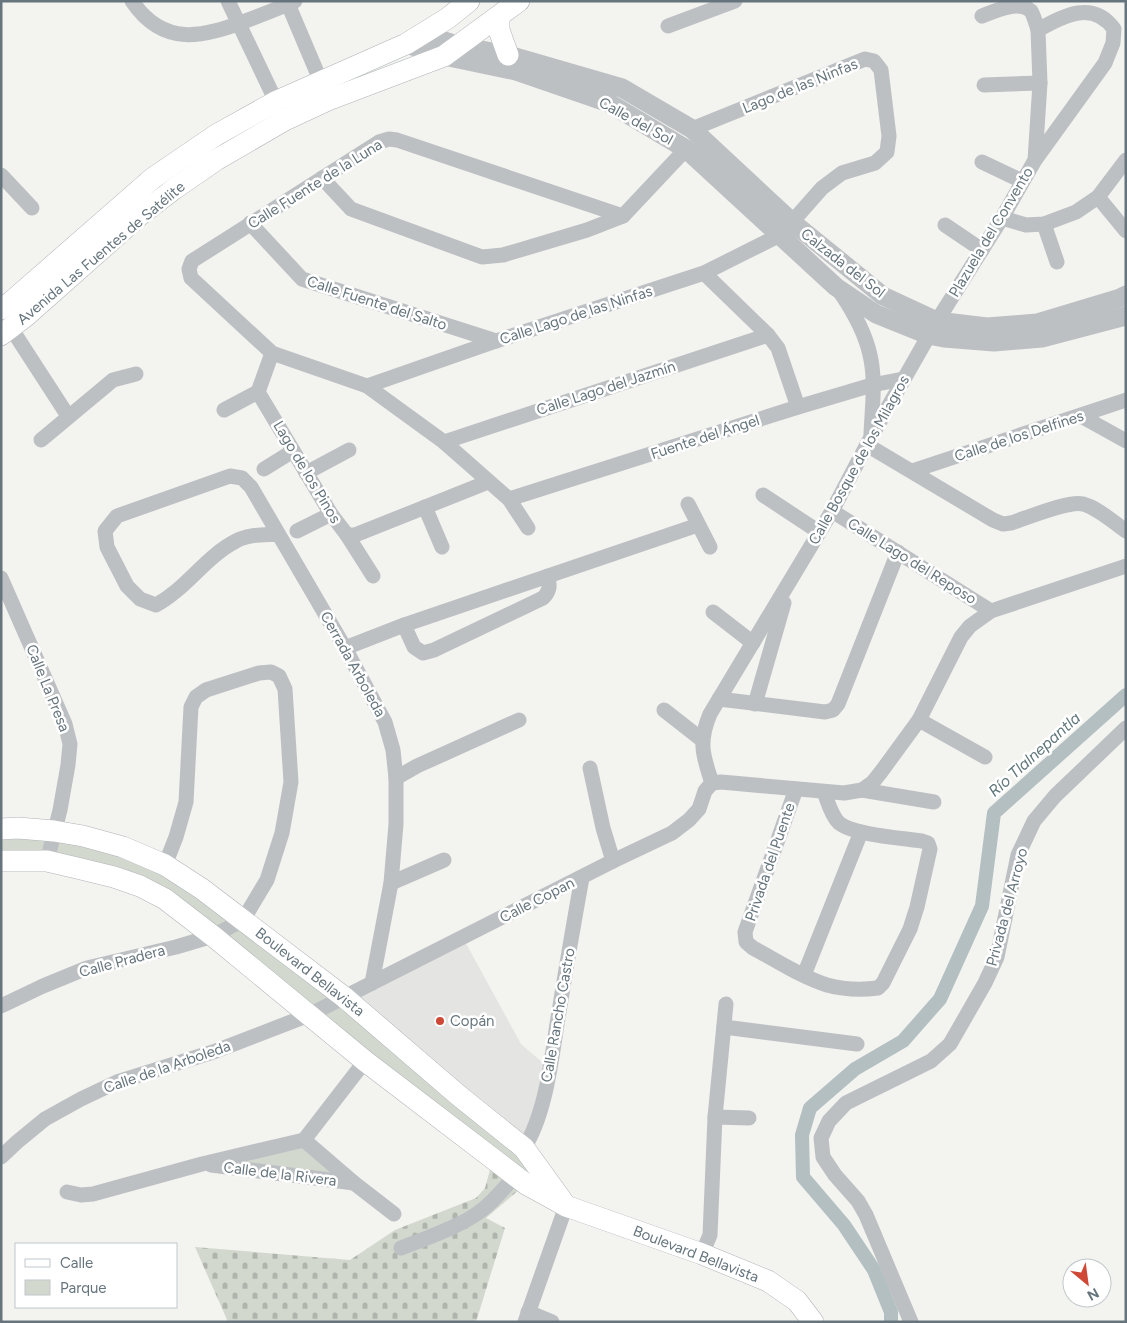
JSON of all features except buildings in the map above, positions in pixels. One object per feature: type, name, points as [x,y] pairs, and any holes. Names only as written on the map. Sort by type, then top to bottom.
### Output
[{"type":"main road","name":"Avenida Las Fuentes de Satélite","points":[[1,309],[153,178],[216,136],[280,111],[324,91],[414,39],[448,18],[470,1]]},
{"type":"main road","name":"Avenida Las Fuentes de Satélite","points":[[324,91],[393,75],[452,51],[519,1]]},
{"type":"main road","points":[[499,17],[499,30],[508,55]]},
{"type":"main road","points":[[386,54],[393,75]]},
{"type":"main road","name":"Avenida Las Fuentes de Satélite","points":[[6,332],[140,215],[280,111]]},
{"type":"main road","name":"Boulevard Bellavista","points":[[1,829],[18,828],[54,831],[83,836],[123,847],[165,865],[202,889],[344,997],[458,1095],[524,1148],[566,1206]]},
{"type":"main road","name":"Boulevard Bellavista","points":[[1,860],[47,861],[114,877],[140,886],[165,899],[365,1061],[526,1184],[566,1206],[702,1254],[768,1281],[797,1301],[813,1322]]},
{"type":"street","points":[[132,1],[147,20],[160,29],[194,36],[240,24],[289,2],[324,91]]},
{"type":"street","points":[[228,1],[280,111]]},
{"type":"street","points":[[668,26],[735,1]]},
{"type":"street","points":[[982,16],[1015,2],[1025,5],[1031,12],[1038,30],[1068,15],[1090,12],[1108,20],[1114,30],[1113,43],[1105,63],[1034,160]]},
{"type":"street","name":"Plazuela del Convento","points":[[932,328],[1002,218],[1034,160],[1040,83],[1038,30]]},
{"type":"street","name":"Calle del Sol","points":[[414,39],[609,103],[686,149],[786,229]]},
{"type":"street","name":"Calle del Sol","points":[[452,51],[508,55],[622,88],[692,129],[786,229]]},
{"type":"street","name":"Lago de las Ninfas","points":[[692,129],[865,59],[874,61],[882,70],[889,136],[887,152],[875,163],[842,173],[822,188],[786,229]]},
{"type":"street","points":[[984,85],[1040,83]]},
{"type":"street","name":"Calle Fuente de la Luna","points":[[272,353],[191,278],[189,269],[192,261],[380,142],[389,139],[397,140],[623,216]]},
{"type":"street","points":[[322,178],[351,208],[482,257],[503,255],[587,230],[623,216],[686,149]]},
{"type":"street","points":[[1002,218],[1026,226],[1044,224],[1076,212],[1098,197],[1126,160]]},
{"type":"street","points":[[982,162],[1022,181]]},
{"type":"street","points":[[2,178],[32,208]]},
{"type":"street","points":[[1098,197],[1126,232]]},
{"type":"street","name":"Calle Fuente del Salto","points":[[250,223],[302,280],[496,341]]},
{"type":"street","points":[[1044,224],[1057,262]]},
{"type":"street","points":[[945,225],[982,250]]},
{"type":"street","name":"Calle Lago de las Ninfas","points":[[367,386],[496,341],[704,273],[786,229]]},
{"type":"street","name":"Calzada del Sol","points":[[786,229],[836,286],[876,314],[994,342],[1042,338],[1126,316]]},
{"type":"street","name":"Calzada del Sol","points":[[786,229],[932,328],[1037,323],[1126,295]]},
{"type":"street","points":[[704,273],[768,335],[778,348],[798,407]]},
{"type":"street","points":[[836,286],[854,312],[870,356],[872,385],[869,441],[912,471],[993,520],[1003,524],[1067,504],[1080,503],[1090,506],[1126,531]]},
{"type":"street","name":"Calle Bosque de los Milagros","points":[[702,739],[704,727],[718,699],[820,532],[932,328]]},
{"type":"street","points":[[6,332],[68,416]]},
{"type":"street","name":"Calle Lago del Jazmín","points":[[444,442],[768,335]]},
{"type":"street","points":[[224,410],[258,392],[272,353],[367,386],[444,442],[509,499],[528,528]]},
{"type":"street","points":[[41,440],[113,380],[136,374]]},
{"type":"street","name":"Fuente del Ángel","points":[[509,499],[798,407],[872,385],[904,379]]},
{"type":"street","name":"Lago de los Pinos","points":[[258,392],[331,514],[347,535],[355,535],[488,482]]},
{"type":"street","name":"Calle de los Delfines","points":[[912,471],[1126,400]]},
{"type":"street","points":[[1081,416],[1126,441]]},
{"type":"street","points":[[306,472],[349,450]]},
{"type":"street","points":[[264,469],[293,451]]},
{"type":"street","name":"Cerrada Arboleda","points":[[278,534],[237,540],[216,553],[171,597],[156,605],[140,599],[128,586],[107,547],[105,531],[116,516],[230,476],[242,478],[251,487],[346,648],[385,722],[393,750],[396,778],[397,880],[372,983]]},
{"type":"street","points":[[763,495],[820,532]]},
{"type":"street","points":[[688,504],[710,547]]},
{"type":"street","points":[[425,506],[442,547]]},
{"type":"street","name":"Calle Lago del Reposo","points":[[832,511],[991,611]]},
{"type":"street","points":[[297,531],[331,514]]},
{"type":"street","points":[[346,648],[404,625],[698,525]]},
{"type":"street","points":[[347,535],[373,576]]},
{"type":"street","points":[[718,699],[825,712],[833,710],[838,704],[898,552]]},
{"type":"street","points":[[862,790],[873,782],[919,720],[961,637],[970,626],[991,611],[1126,566]]},
{"type":"street","points":[[404,625],[414,647],[423,653],[434,650],[543,598],[548,593],[550,586],[548,576]]},
{"type":"street","name":"Calle La Presa","points":[[1,578],[65,724],[70,744],[63,792],[47,861]]},
{"type":"street","name":"Calle Bosque de los Milagros","points":[[755,704],[789,584]]},
{"type":"street","points":[[713,612],[753,643]]},
{"type":"street","points":[[165,865],[176,837],[186,802],[191,707],[196,697],[206,690],[259,673],[271,672],[279,676],[285,689],[291,782],[282,833],[266,880],[244,920]]},
{"type":"street","points":[[664,710],[702,739],[705,761],[712,783],[721,782],[844,793],[862,790],[934,802]]},
{"type":"street","points":[[396,778],[417,766],[519,720]]},
{"type":"street","points":[[919,720],[985,757]]},
{"type":"street","name":"Privada del Arroyo","points":[[911,1322],[866,1215],[823,1157],[821,1138],[829,1121],[846,1103],[931,1061],[950,1044],[998,957],[1018,855],[1034,820],[1055,796],[1126,728]]},
{"type":"street","points":[[590,768],[602,828],[613,861]]},
{"type":"street","name":"Calle Copan","points":[[344,997],[672,833],[689,820],[699,809],[705,791],[712,783]]},
{"type":"street","name":"Privada del Puente","points":[[796,789],[745,932],[746,942],[753,948],[827,985],[846,988],[878,988],[910,929],[930,849],[928,843],[922,841],[861,832]]},
{"type":"street","points":[[804,975],[861,832],[840,824],[830,808],[824,792]]},
{"type":"street","points":[[397,880],[444,860]]},
{"type":"street","name":"Calle Rancho Castro","points":[[524,1148],[538,1120],[550,1068],[582,878]]},
{"type":"street","name":"Calle Pradera","points":[[1,1006],[87,968],[176,947],[213,936],[244,920]]},
{"type":"street","name":"Calle de la Arboleda","points":[[1,1157],[46,1119],[95,1092],[117,1082],[213,1052],[309,1015],[344,997]]},
{"type":"street","points":[[702,1254],[710,1234],[715,1117],[726,1004]]},
{"type":"street","points":[[724,1027],[857,1044]]},
{"type":"street","points":[[304,1140],[365,1061]]},
{"type":"street","points":[[715,1117],[749,1118]]},
{"type":"street","name":"Calle de la Rivera","points":[[67,1192],[81,1195],[93,1194],[202,1164],[304,1140],[354,1183]]},
{"type":"street","name":"Calle de la Rivera","points":[[202,1164],[354,1183]]},
{"type":"street","points":[[401,1248],[468,1220],[482,1211],[514,1176]]},
{"type":"street","points":[[354,1183],[394,1214]]},
{"type":"street","points":[[552,1322],[527,1317],[566,1206]]},
{"type":"shaded area","name":"Copán","points":[[463,938],[521,1044],[549,1068],[524,1148],[344,997]]},
{"type":"green space","points":[[18,828],[165,865],[458,1095],[566,1206],[165,899],[1,861],[1,829]]},
{"type":"green space","points":[[304,1140],[354,1183],[202,1164]]},
{"type":"green space","points":[[493,1159],[526,1184],[486,1218],[505,1228],[476,1322],[228,1322],[195,1247],[350,1260],[395,1230],[476,1198],[485,1188]]},
{"type":"waterway","name":"Río Tlalnepantla","points":[[891,1322],[891,1312],[874,1270],[844,1225],[803,1177],[802,1135],[810,1108],[855,1069],[903,1041],[940,999],[982,906],[994,813],[1126,695]]},
{"type":"place","name":"Copán","points":[[440,1021]]}]
